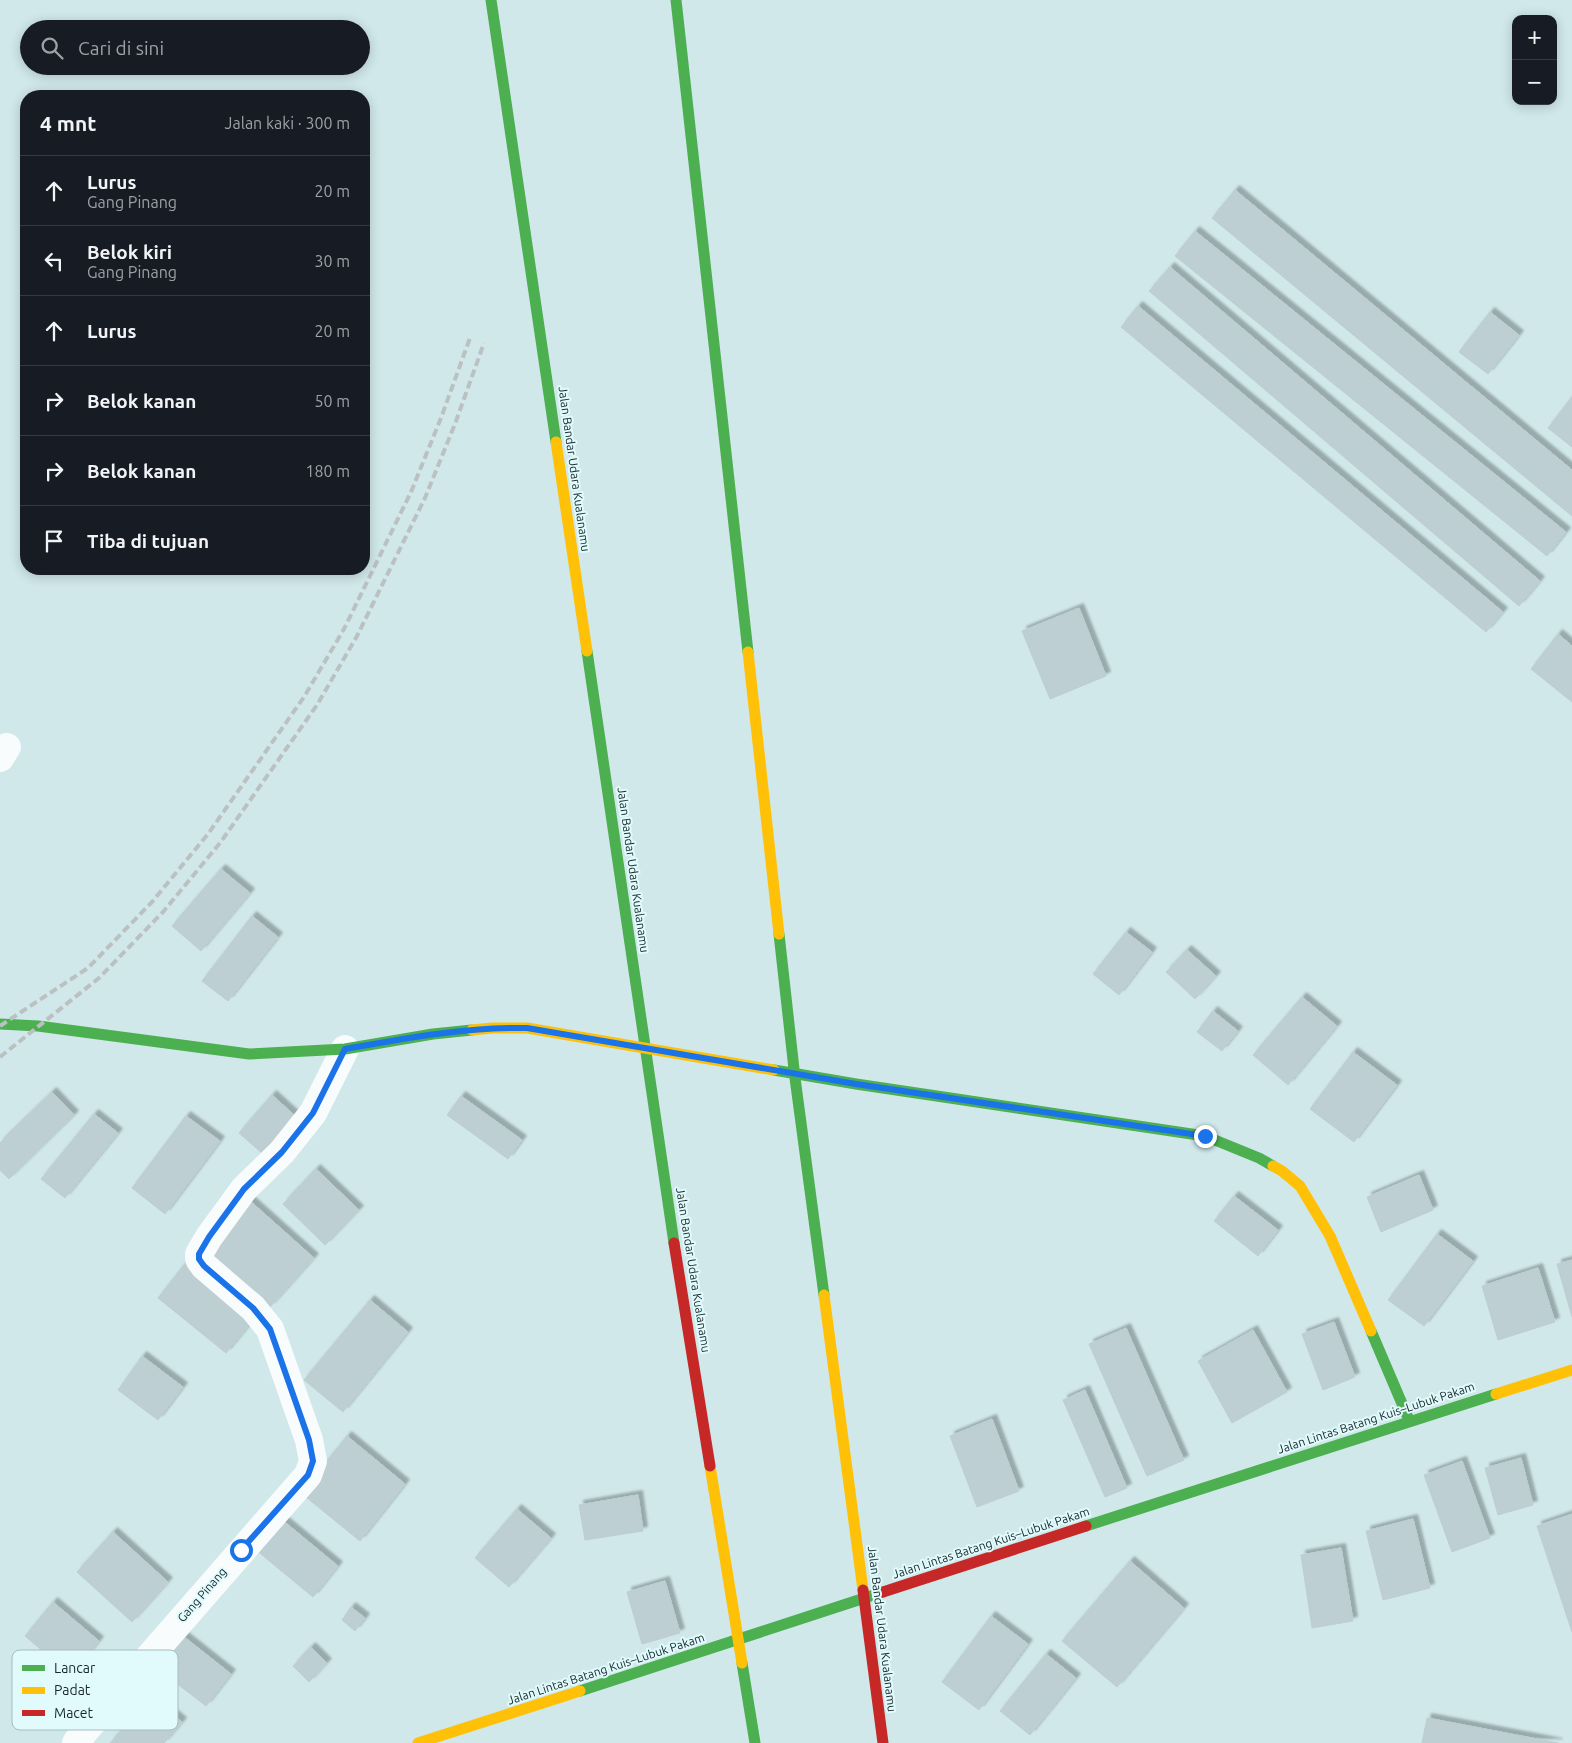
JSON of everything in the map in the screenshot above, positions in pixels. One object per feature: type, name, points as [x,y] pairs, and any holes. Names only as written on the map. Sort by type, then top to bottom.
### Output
[{"type":"main road","name":"Jalan Bandar Udara Kualanamu","points":[[491,0],[668,1204],[755,1743]]},
{"type":"main road","name":"Jalan Bandar Udara Kualanamu","points":[[676,0],[795,1078],[883,1743]]},
{"type":"main road","points":[[0,1024],[47,1027],[249,1054],[345,1049],[433,1034],[492,1028],[527,1028],[856,1084],[1205,1136],[1259,1158],[1282,1171],[1300,1186],[1330,1236],[1409,1420]]},
{"type":"main road","name":"Jalan Lintas Batang Kuis–Lubuk Pakam","points":[[418,1743],[601,1685],[1409,1420],[1572,1370]]},
{"type":"street","name":"Gang Pinang","points":[[155,1650],[308,1475],[313,1461],[309,1440],[270,1329],[253,1308],[204,1266],[199,1259],[199,1254],[244,1189],[282,1152],[313,1113],[345,1049]]},
{"type":"street","name":"Gang Pinang","points":[[76,1743],[86,1730]]},
{"type":"building","points":[[1235,190],[1572,470],[1572,516],[1212,218]]},
{"type":"building","points":[[1195,231],[1566,532],[1547,556],[1175,256]]},
{"type":"building","points":[[1170,267],[1540,581],[1519,606],[1149,291]]},
{"type":"building","points":[[1138,306],[1503,612],[1486,632],[1121,327]]},
{"type":"building","points":[[1490,312],[1519,335],[1488,374],[1459,352]]},
{"type":"building","points":[[1572,397],[1572,447],[1548,428]]},
{"type":"building","points":[[1079,608],[1106,676],[1050,699],[1022,631]]},
{"type":"building","points":[[1558,634],[1572,646],[1572,702],[1531,669]]},
{"type":"building","points":[[221,869],[250,893],[201,951],[172,926]]},
{"type":"building","points":[[252,916],[278,937],[228,1001],[202,981]]},
{"type":"building","points":[[1126,932],[1152,952],[1119,995],[1093,974]]},
{"type":"building","points":[[1187,950],[1216,976],[1195,999],[1166,972]]},
{"type":"building","points":[[1302,997],[1337,1026],[1288,1085],[1253,1055]]},
{"type":"building","points":[[1213,1011],[1238,1031],[1222,1051],[1197,1032]]},
{"type":"building","points":[[1353,1052],[1397,1085],[1354,1142],[1310,1109]]},
{"type":"building","points":[[52,1092],[74,1115],[9,1179],[0,1170],[0,1143]]},
{"type":"building","points":[[272,1095],[304,1124],[271,1161],[239,1133]]},
{"type":"building","points":[[461,1096],[522,1140],[508,1159],[447,1115]]},
{"type":"building","points":[[94,1114],[118,1133],[65,1198],[41,1179]]},
{"type":"building","points":[[186,1116],[220,1141],[165,1214],[132,1188]]},
{"type":"building","points":[[316,1169],[359,1210],[325,1245],[283,1204]]},
{"type":"building","points":[[1419,1175],[1433,1210],[1381,1232],[1367,1197]]},
{"type":"building","points":[[1234,1196],[1278,1230],[1258,1256],[1214,1221]]},
{"type":"building","points":[[249,1200],[314,1258],[270,1307],[205,1249]]},
{"type":"building","points":[[1437,1234],[1473,1261],[1424,1326],[1388,1300]]},
{"type":"building","points":[[1572,1260],[1572,1317],[1557,1264]]},
{"type":"building","points":[[187,1261],[256,1316],[226,1353],[158,1298]]},
{"type":"building","points":[[1538,1268],[1555,1322],[1498,1340],[1482,1286]]},
{"type":"building","points":[[370,1300],[408,1332],[343,1412],[304,1380]]},
{"type":"building","points":[[1334,1322],[1355,1377],[1323,1390],[1302,1334]]},
{"type":"building","points":[[1126,1328],[1184,1460],[1147,1476],[1089,1344]]},
{"type":"building","points":[[1253,1330],[1287,1392],[1232,1423],[1198,1361]]},
{"type":"building","points":[[142,1356],[183,1387],[158,1420],[118,1390]]},
{"type":"building","points":[[1085,1390],[1127,1488],[1105,1497],[1063,1400]]},
{"type":"building","points":[[992,1419],[1019,1491],[977,1507],[950,1436]]},
{"type":"building","points":[[347,1436],[405,1484],[360,1541],[301,1493]]},
{"type":"building","points":[[1521,1458],[1533,1505],[1498,1515],[1485,1468]]},
{"type":"building","points":[[1462,1461],[1490,1538],[1452,1552],[1424,1475]]},
{"type":"building","points":[[638,1495],[643,1531],[585,1540],[579,1505]]},
{"type":"building","points":[[517,1509],[551,1538],[509,1587],[475,1558]]},
{"type":"building","points":[[1572,1514],[1572,1632],[1537,1526]]},
{"type":"building","points":[[281,1519],[338,1566],[313,1597],[256,1550]]},
{"type":"building","points":[[1413,1519],[1430,1588],[1383,1600],[1366,1531]]},
{"type":"building","points":[[113,1532],[168,1582],[132,1622],[77,1572]]},
{"type":"building","points":[[1341,1548],[1353,1621],[1312,1628],[1301,1555]]},
{"type":"building","points":[[1130,1561],[1184,1608],[1117,1687],[1062,1641]]},
{"type":"building","points":[[665,1581],[680,1633],[642,1644],[627,1592]]},
{"type":"building","points":[[53,1602],[99,1641],[92,1650],[42,1650],[25,1636]]},
{"type":"building","points":[[351,1607],[365,1618],[355,1631],[342,1620]]},
{"type":"building","points":[[991,1616],[1028,1644],[979,1710],[942,1682]]},
{"type":"building","points":[[183,1636],[231,1674],[206,1706],[178,1684],[178,1650],[172,1650]]},
{"type":"building","points":[[311,1647],[327,1663],[309,1682],[293,1666]]},
{"type":"building","points":[[1046,1654],[1076,1678],[1030,1735],[1000,1711]]},
{"type":"building","points":[[1427,1718],[1558,1743],[1422,1743]]},
{"type":"building","points":[[178,1719],[182,1722],[178,1727]]},
{"type":"building","points":[[122,1730],[175,1730],[164,1743],[110,1743]]},
{"type":"railway","points":[[0,1026],[88,968],[152,902],[208,834],[304,697],[344,629],[411,492],[441,418],[470,338]]},
{"type":"railway","points":[[0,1057],[99,978],[163,912],[220,843],[317,705],[357,636],[425,498],[455,424],[484,343]]},
{"type":"traffic: fast","points":[[491,0],[556,442]]},
{"type":"traffic: fast","points":[[676,0],[748,652]]},
{"type":"traffic: fast","points":[[587,651],[674,1243]]},
{"type":"traffic: fast","points":[[779,934],[795,1078],[824,1295]]},
{"type":"traffic: fast","points":[[0,1024],[38,1026],[249,1054],[345,1049],[433,1034],[472,1030]]},
{"type":"traffic: fast","points":[[774,1070],[1205,1136],[1259,1158],[1273,1166]]},
{"type":"traffic: fast","points":[[1371,1331],[1409,1420]]},
{"type":"traffic: fast","points":[[1086,1526],[1496,1394]]},
{"type":"traffic: fast","points":[[580,1691],[883,1592]]},
{"type":"traffic: fast","points":[[742,1663],[755,1743]]},
{"type":"traffic: slow","points":[[556,442],[587,651]]},
{"type":"traffic: slow","points":[[748,652],[779,934]]},
{"type":"traffic: slow","points":[[472,1030],[527,1028],[774,1070]]},
{"type":"traffic: slow","points":[[1273,1166],[1300,1186],[1330,1236],[1371,1331]]},
{"type":"traffic: slow","points":[[824,1295],[863,1590]]},
{"type":"traffic: slow","points":[[1496,1394],[1572,1370]]},
{"type":"traffic: slow","points":[[710,1466],[742,1663]]},
{"type":"traffic: slow","points":[[418,1743],[580,1691]]},
{"type":"traffic: jam","points":[[674,1243],[710,1466]]},
{"type":"traffic: jam","points":[[883,1592],[1086,1526]]},
{"type":"traffic: jam","points":[[863,1590],[883,1743]]},
{"type":"route","points":[[241,1550],[308,1475],[313,1461],[309,1440],[270,1329],[253,1308],[204,1266],[199,1259],[199,1254],[244,1189],[282,1152],[313,1113],[345,1049],[433,1034],[492,1028],[527,1028],[856,1084],[1205,1136]]}]
